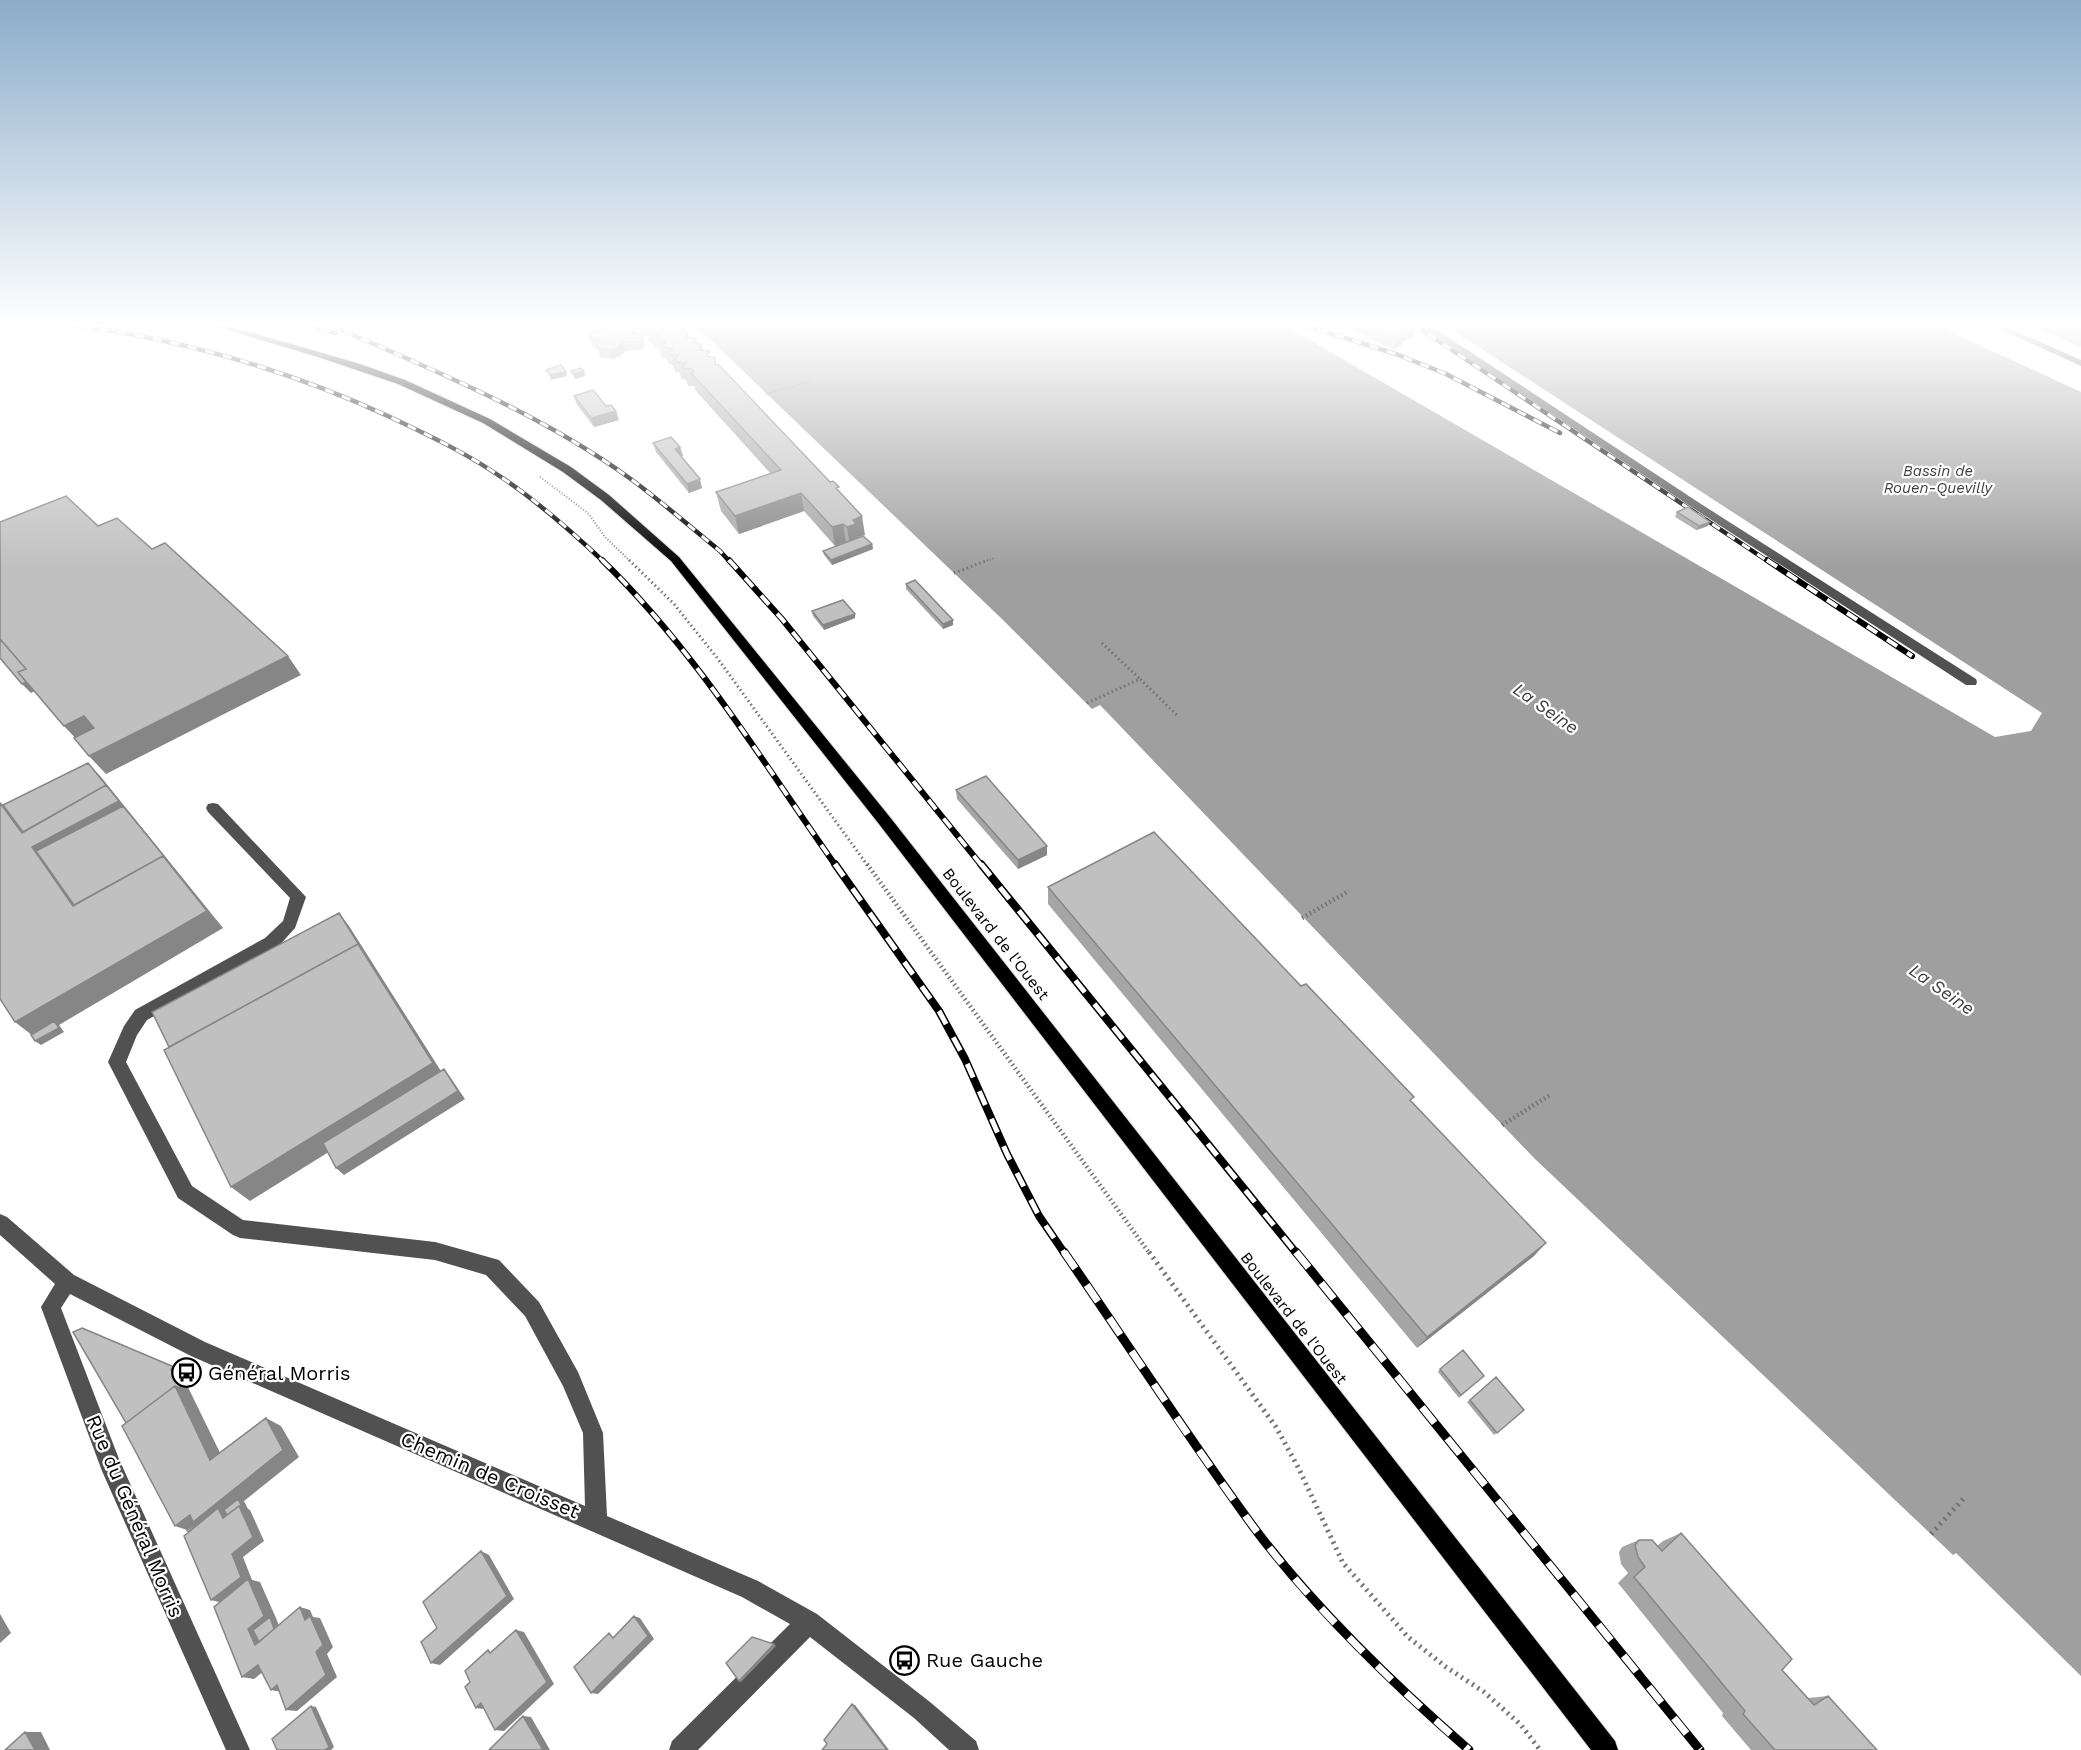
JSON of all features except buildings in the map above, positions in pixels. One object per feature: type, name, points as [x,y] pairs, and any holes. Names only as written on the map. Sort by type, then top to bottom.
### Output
[{"type":"main road","name":"Boulevard de l'Ouest","points":[[457,406],[537,449],[576,475],[608,498],[675,559],[884,819],[1606,1750]]},
{"type":"street","points":[[1545,406],[1971,682]]},
{"type":"street","points":[[213,808],[298,897],[290,924],[271,943],[141,1015],[130,1031],[117,1062],[185,1192],[240,1229],[435,1251],[492,1267],[532,1309],[571,1379],[593,1433],[596,1521]]},
{"type":"street","name":"Chemin de Croisset","points":[[0,1223],[67,1282],[198,1349],[750,1589],[808,1622],[921,1710],[967,1750]]},
{"type":"street","name":"Rue du Général Morris","points":[[67,1282],[51,1307],[110,1463],[238,1750]]},
{"type":"street","points":[[681,1750],[808,1622]]},
{"type":"path","points":[[537,474],[588,513],[605,537],[674,604],[718,659],[1276,1427],[1298,1467],[1343,1563],[1408,1637],[1446,1667],[1484,1692],[1521,1725],[1540,1750]]},
{"type":"path","points":[[954,573],[993,558]]},
{"type":"path","points":[[1102,643],[1178,716]]},
{"type":"path","points":[[1087,703],[1140,679]]},
{"type":"path","points":[[1302,918],[1349,891]]},
{"type":"path","points":[[1502,1125],[1550,1095]]},
{"type":"path","points":[[1931,1534],[1966,1496]]},
{"type":"water","points":[[779,406],[1423,406],[1995,737],[2031,731],[2042,713],[1569,406],[2081,406],[2081,1676],[1956,1553],[1953,1555],[1534,1158],[1100,705],[1092,709],[1003,620]]},
{"type":"railway","points":[[364,406],[430,436],[482,465],[524,493],[603,561]]},
{"type":"railway","points":[[509,406],[593,453],[628,477],[720,551],[730,562]]},
{"type":"railway","points":[[1507,406],[1560,433]]},
{"type":"railway","points":[[1535,406],[1769,562]]},
{"type":"railway","points":[[729,560],[782,619],[982,866]]},
{"type":"railway","points":[[1767,560],[1912,656]]},
{"type":"railway","points":[[603,561],[636,595],[697,669],[836,866]]},
{"type":"railway","points":[[835,864],[939,1011],[965,1059],[1007,1154],[1039,1216],[1065,1254]]},
{"type":"railway","points":[[981,864],[1297,1254]]},
{"type":"railway","points":[[1064,1252],[1204,1458],[1276,1555],[1354,1643],[1469,1750]]},
{"type":"railway","points":[[1296,1252],[1700,1750]]},
{"type":"place","name":"Général Morris","points":[[187,1373]]},
{"type":"place","name":"Rue Gauche","points":[[905,1660]]},
{"type":"water label","name":"Bassin de Rouen-Quevilly","points":[[1938,480]]},
{"type":"water label","name":"La Seine","points":[[1546,708]]},
{"type":"water label","name":"La Seine","points":[[1942,989]]}]
